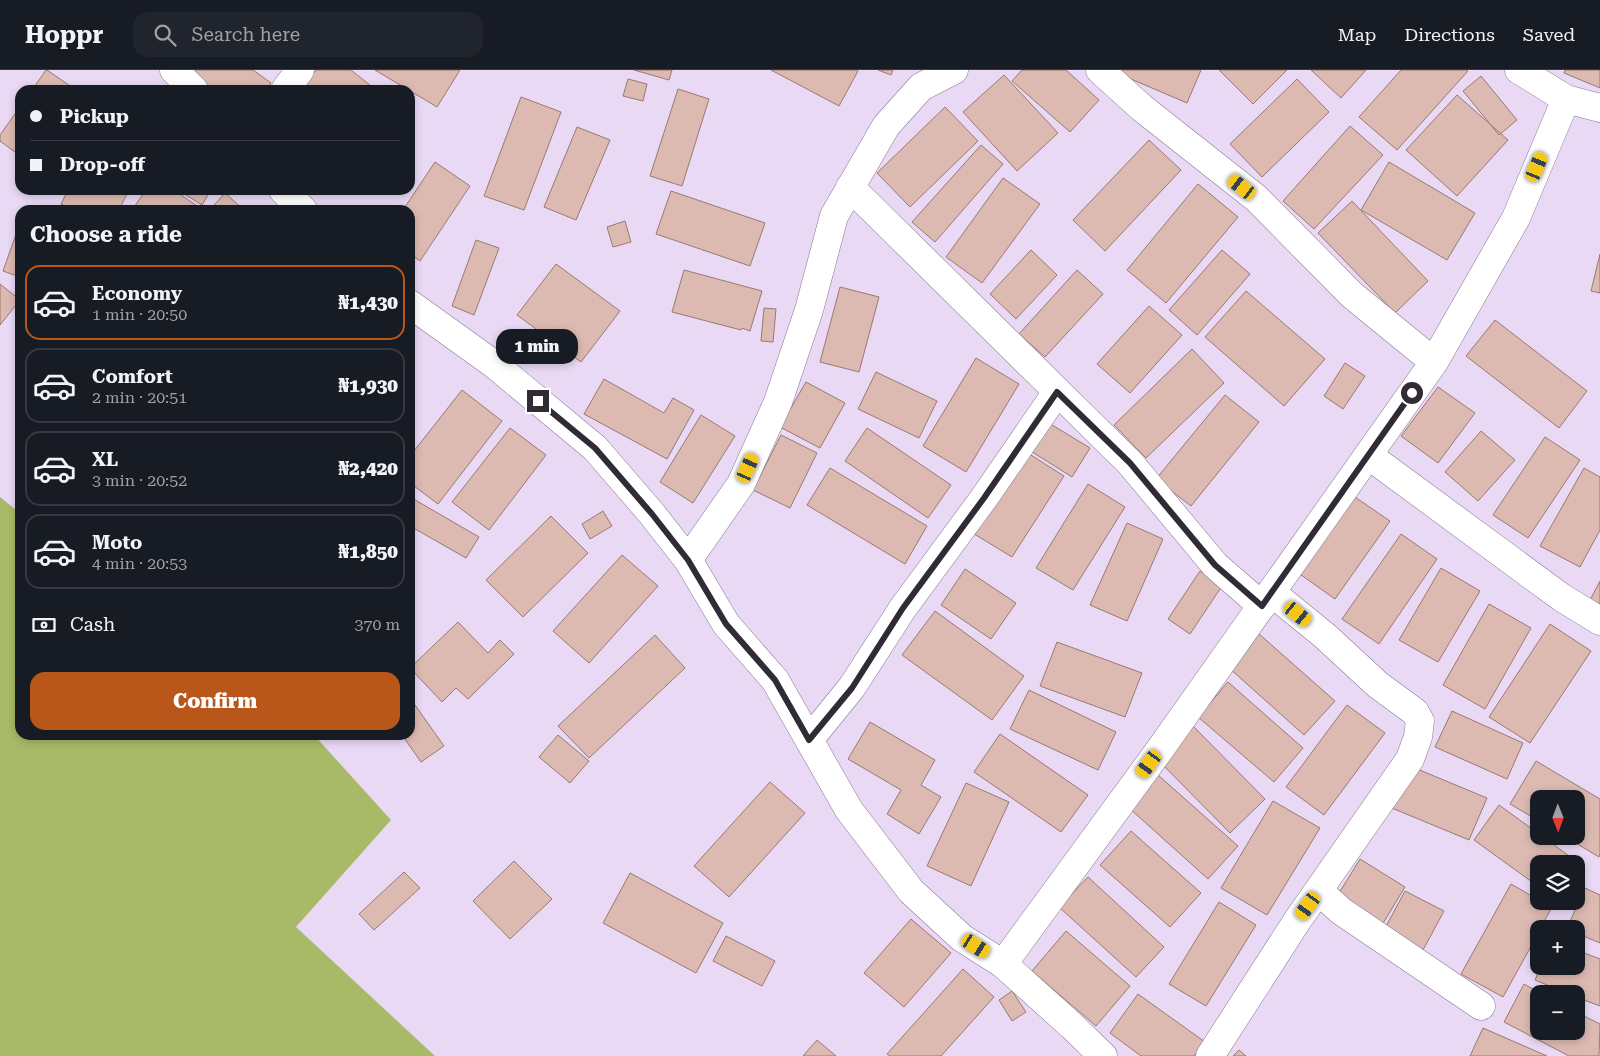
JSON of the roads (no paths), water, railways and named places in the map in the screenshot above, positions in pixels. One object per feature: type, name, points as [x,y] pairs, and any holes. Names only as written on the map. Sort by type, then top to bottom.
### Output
[{"type":"street","points":[[174,70],[189,85]]},
{"type":"street","points":[[289,85],[300,70]]},
{"type":"street","points":[[688,560],[741,484],[778,402],[809,310],[834,216],[886,126],[921,87],[954,70]]},
{"type":"street","points":[[1100,70],[1142,108],[1256,198],[1352,295],[1434,362]]},
{"type":"street","points":[[1519,70],[1566,99],[1600,108]]},
{"type":"street","points":[[1003,964],[1155,756],[1434,362],[1516,218],[1566,99]]},
{"type":"street","points":[[850,187],[1130,463],[1215,565],[1325,636],[1378,685],[1415,712],[1420,722],[1418,737],[1410,759],[1297,921],[1210,1056]]},
{"type":"street","points":[[288,195],[299,205]]},
{"type":"street","points":[[415,308],[495,365],[595,448],[652,514],[688,560],[726,624],[775,680],[849,810],[911,891],[962,938],[1003,964],[1103,1056]]},
{"type":"street","points":[[809,740],[852,688],[903,608],[984,498],[1057,392]]},
{"type":"street","points":[[1368,455],[1561,597],[1600,621]]},
{"type":"street","points":[[1319,891],[1342,911],[1481,1006]]}]
